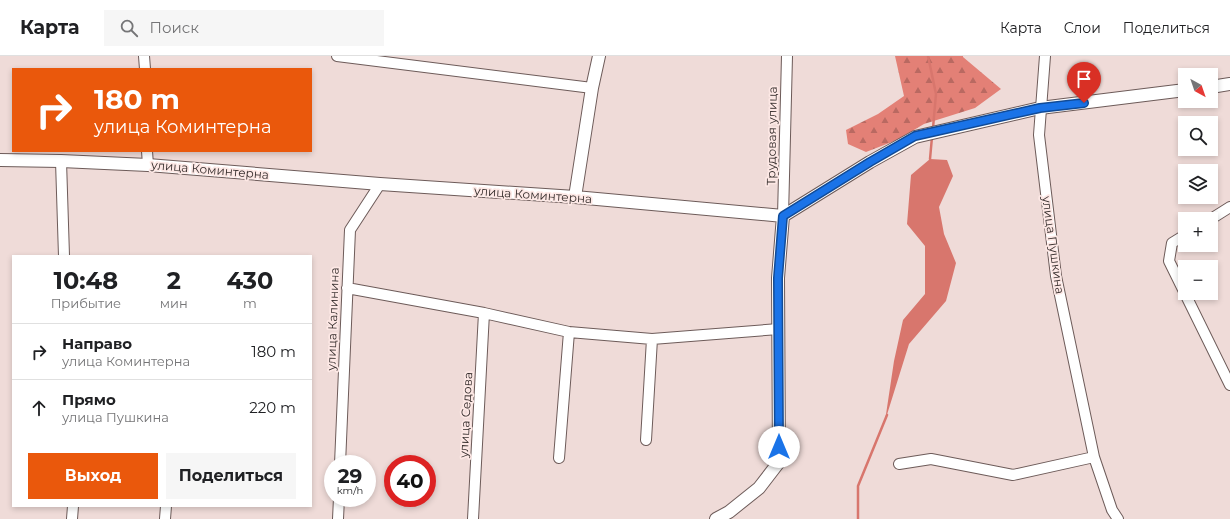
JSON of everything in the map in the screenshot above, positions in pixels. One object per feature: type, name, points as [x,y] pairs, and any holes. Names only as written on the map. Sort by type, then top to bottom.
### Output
[{"type":"street","points":[[144,56],[145,68]]},
{"type":"street","points":[[337,56],[592,88]]},
{"type":"street","points":[[575,197],[592,88],[599,56]]},
{"type":"street","name":"Трудовая улица","points":[[783,216],[787,56]]},
{"type":"street","name":"улица Пушкина","points":[[1045,56],[1039,135],[1056,276],[1094,457],[1112,510],[1118,519]]},
{"type":"street","points":[[1218,86],[1230,84]]},
{"type":"street","points":[[716,519],[729,512],[759,488],[779,462],[778,278],[783,216],[915,136],[1040,108],[1178,91]]},
{"type":"street","points":[[147,152],[148,165]]},
{"type":"street","name":"улица Коминтерна","points":[[0,160],[148,165],[380,184],[575,197],[783,216]]},
{"type":"street","points":[[62,161],[64,255]]},
{"type":"street","name":"улица Калинина","points":[[340,455],[350,230],[380,184]]},
{"type":"street","points":[[1218,215],[1230,207]]},
{"type":"street","points":[[1178,240],[1172,244],[1169,261],[1230,386]]},
{"type":"street","points":[[347,288],[484,313],[569,332],[652,339],[779,329]]},
{"type":"street","name":"улица Седова","points":[[473,519],[484,313]]},
{"type":"street","points":[[559,458],[569,332]]},
{"type":"street","points":[[646,440],[652,339]]},
{"type":"street","points":[[899,464],[931,459],[1013,475],[1094,457]]},
{"type":"street","points":[[72,507],[72,519]]},
{"type":"street","points":[[165,519],[166,507]]},
{"type":"street","points":[[338,519],[339,507]]},
{"type":"green space","points":[[895,56],[963,56],[1001,89],[975,108],[924,124],[897,140],[866,152],[848,144],[846,130],[878,114],[904,96]]},
{"type":"shaded area","points":[[930,159],[947,160],[953,176],[939,207],[944,234],[956,263],[946,301],[909,344],[885,421],[894,361],[903,320],[925,294],[925,246],[907,224],[911,175]]},
{"type":"waterway","points":[[928,56],[936,94],[933,128]]},
{"type":"waterway","points":[[930,159],[932,137]]},
{"type":"waterway","points":[[858,519],[858,486],[887,415]]},
{"type":"route","points":[[779,447],[778,278],[783,216],[915,136],[1040,108],[1084,103]]}]
